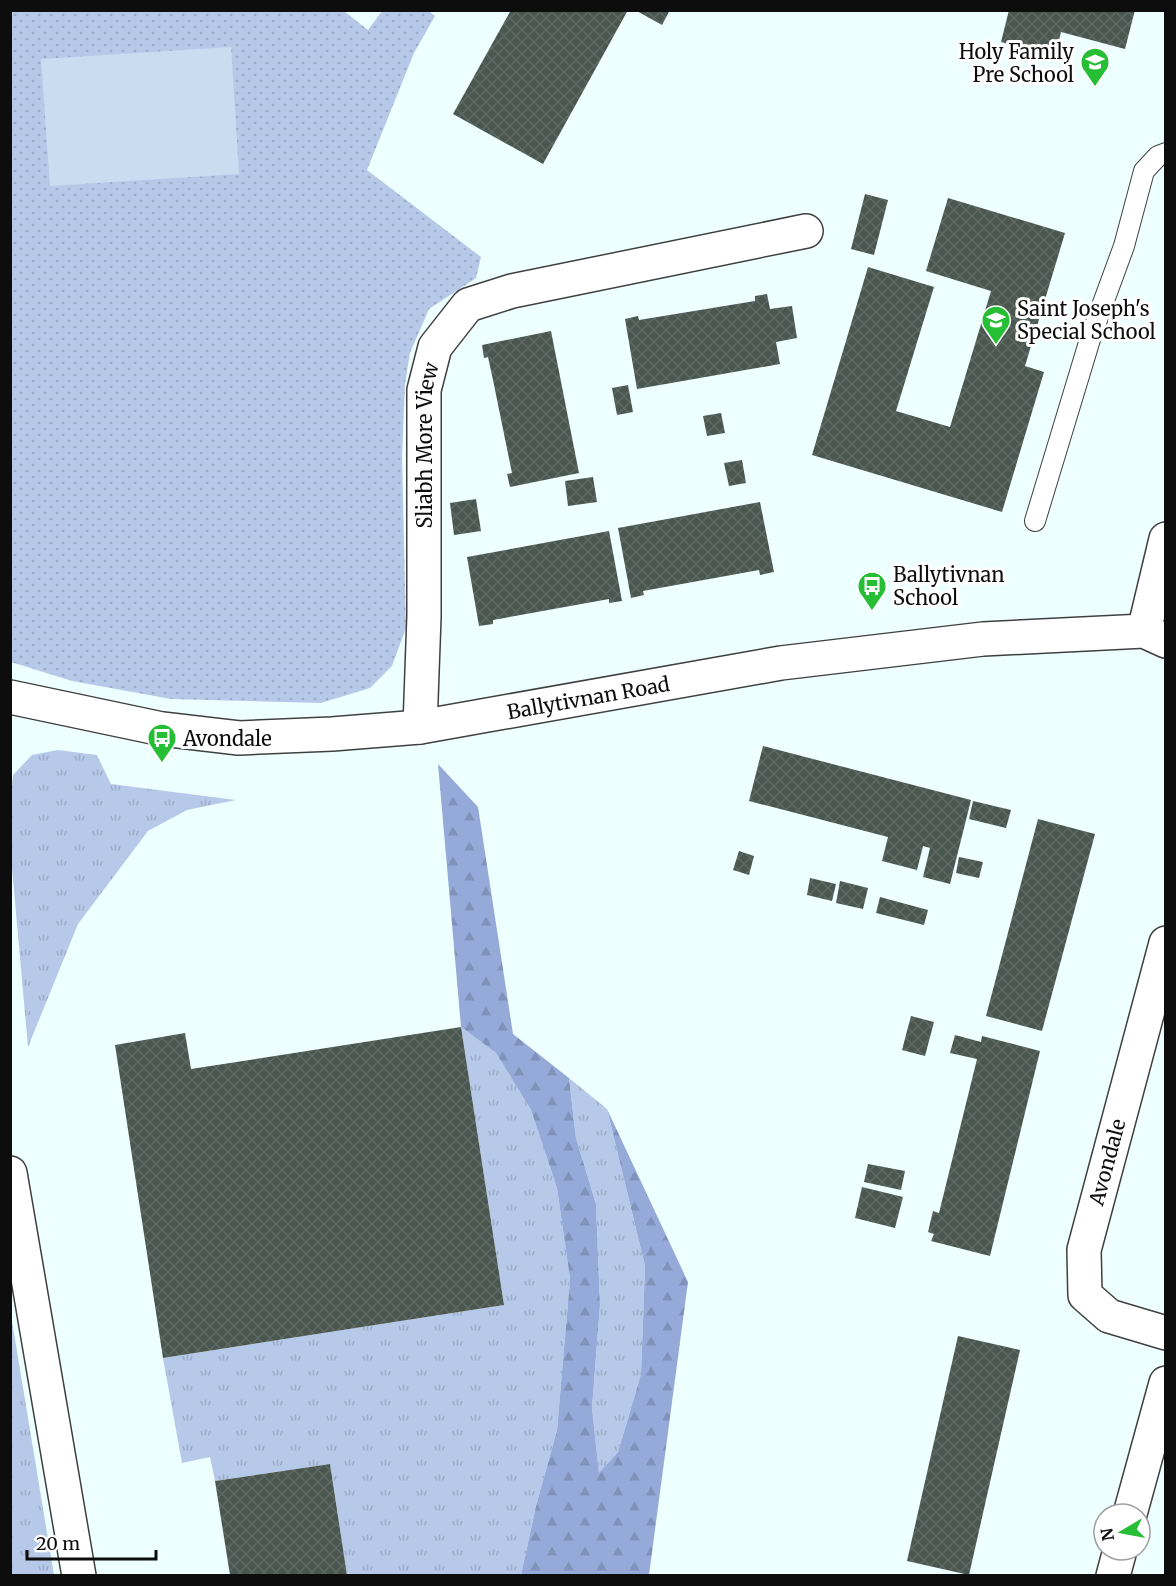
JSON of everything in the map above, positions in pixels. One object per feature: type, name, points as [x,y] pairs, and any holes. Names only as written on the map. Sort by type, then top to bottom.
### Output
[{"type":"street","name":"Sliabh More View","points":[[420,727],[424,616],[424,390],[435,347],[468,304],[512,291],[806,231]]},
{"type":"street","points":[[1155,636],[1166,539]]},
{"type":"street","name":"Ballytivnan Road","points":[[10,697],[162,729],[239,738],[420,727],[781,663],[982,639],[1155,636]]},
{"type":"street","name":"Avondale","points":[[1166,944],[1084,1250],[1085,1295],[1109,1316],[1166,1333]]},
{"type":"street","points":[[10,1173],[79,1575]]},
{"type":"street","points":[[1133,1502],[1166,1383]]},
{"type":"lane","points":[[1035,521],[1091,336],[1124,246],[1144,171],[1158,156],[1166,153]]},
{"type":"green space","points":[[10,11],[344,11],[368,30],[382,11],[429,11],[435,16],[414,53],[367,170],[481,257],[476,278],[429,309],[410,353],[405,384],[402,457],[406,628],[392,666],[370,688],[321,703],[171,699],[72,681],[11,662]]},
{"type":"green space","points":[[58,750],[97,755],[111,784],[236,800],[187,810],[148,831],[78,924],[28,1047],[11,857],[13,775],[32,755]]},
{"type":"green space","points":[[438,764],[478,807],[513,1034],[569,1078],[576,1138],[596,1204],[600,1305],[592,1408],[599,1473],[618,1452],[641,1374],[645,1266],[607,1109],[688,1282],[649,1575],[521,1575],[536,1506],[557,1430],[570,1279],[557,1188],[531,1110],[496,1053],[461,1027]]},
{"type":"green space","points":[[461,1027],[496,1053],[531,1110],[557,1188],[570,1279],[557,1430],[536,1506],[521,1575],[347,1575],[330,1464],[215,1481],[210,1457],[182,1463],[163,1358],[504,1305]]},
{"type":"green space","points":[[569,1078],[607,1109],[645,1266],[641,1374],[618,1452],[599,1474],[592,1408],[600,1305],[596,1204],[576,1138]]},
{"type":"green space","points":[[10,1313],[11,1315],[54,1575],[11,1575]]},
{"type":"shaded area","points":[[231,47],[239,174],[50,186],[41,59]]},
{"type":"building","points":[[511,10],[628,10],[543,164],[453,114]]},
{"type":"building","points":[[635,10],[670,10],[662,25]]},
{"type":"building","points":[[1009,10],[1135,10],[1125,49],[1061,32],[1055,56],[1001,42]]},
{"type":"building","points":[[865,194],[888,200],[874,255],[851,249]]},
{"type":"building","points":[[948,198],[1065,233],[1025,366],[1044,372],[1002,512],[812,455],[868,267],[934,287],[896,411],[950,427],[991,291],[926,271]]},
{"type":"building","points":[[767,294],[770,309],[792,306],[797,338],[776,342],[780,364],[637,389],[625,319],[638,316],[639,320],[755,301],[755,296]]},
{"type":"building","points":[[551,331],[579,473],[510,487],[507,474],[512,473],[488,357],[484,358],[482,345]]},
{"type":"building","points":[[628,385],[633,412],[617,415],[612,388]]},
{"type":"building","points":[[721,413],[725,433],[707,436],[703,416]]},
{"type":"building","points":[[742,460],[746,483],[729,486],[724,463]]},
{"type":"building","points":[[593,477],[597,502],[568,506],[565,481]]},
{"type":"building","points":[[476,499],[481,531],[454,535],[450,503]]},
{"type":"building","points":[[760,502],[774,572],[760,575],[759,570],[643,591],[644,595],[631,598],[618,528]]},
{"type":"building","points":[[609,531],[622,601],[609,603],[609,599],[493,620],[493,624],[479,626],[467,557]]},
{"type":"building","points":[[763,746],[971,800],[950,884],[923,877],[930,848],[923,846],[917,870],[882,861],[888,837],[749,801]]},
{"type":"building","points":[[973,801],[1011,810],[1006,828],[969,819]]},
{"type":"building","points":[[1038,819],[1095,834],[1042,1031],[986,1016]]},
{"type":"building","points":[[739,851],[754,856],[749,875],[733,870]]},
{"type":"building","points":[[959,857],[983,862],[979,878],[956,873]]},
{"type":"building","points":[[810,878],[836,884],[832,901],[807,895]]},
{"type":"building","points":[[840,881],[868,888],[863,909],[836,903]]},
{"type":"building","points":[[880,897],[928,910],[924,925],[876,913]]},
{"type":"building","points":[[911,1016],[934,1022],[925,1056],[902,1050]]},
{"type":"building","points":[[461,1027],[504,1305],[163,1358],[115,1045],[185,1033],[191,1069]]},
{"type":"building","points":[[955,1035],[981,1042],[982,1036],[1040,1051],[990,1256],[931,1241],[934,1234],[928,1232],[933,1211],[939,1213],[977,1059],[950,1053]]},
{"type":"building","points":[[868,1164],[905,1171],[901,1190],[864,1182]]},
{"type":"building","points":[[862,1187],[903,1197],[895,1228],[855,1218]]},
{"type":"building","points":[[958,1336],[1020,1350],[969,1575],[907,1561]]},
{"type":"building","points":[[330,1464],[347,1575],[230,1575],[215,1481]]},
{"type":"place","name":"Holy Family Pre School","points":[[1095,88]]},
{"type":"place","name":"Saint Joseph's Special School","points":[[996,346]]},
{"type":"place","name":"Ballytivnan School","points":[[872,612]]},
{"type":"place","name":"Avondale","points":[[162,764]]}]
